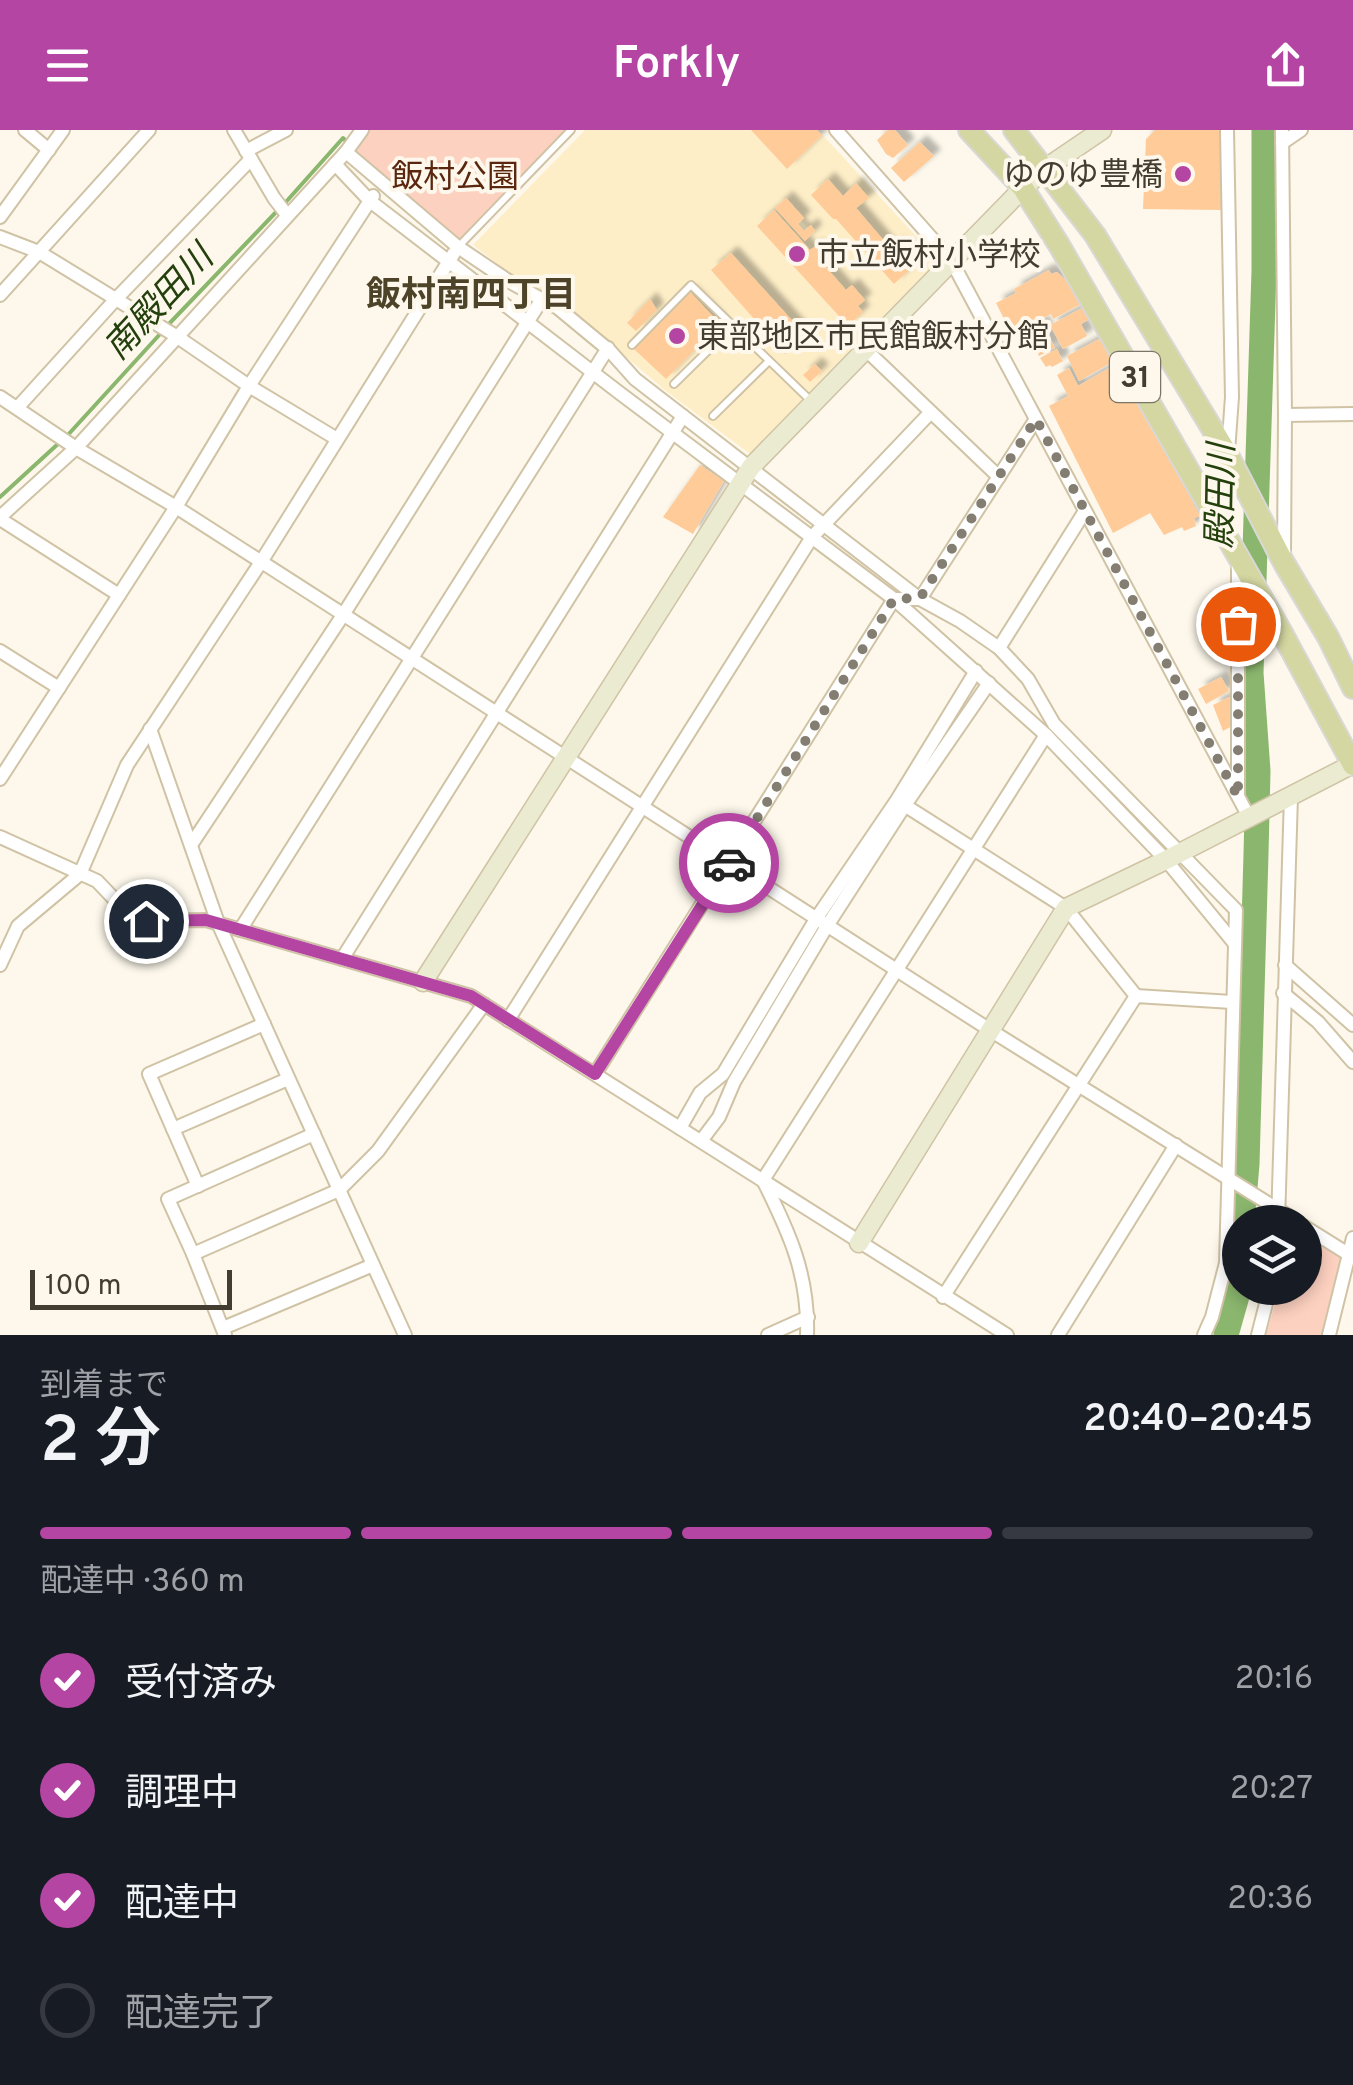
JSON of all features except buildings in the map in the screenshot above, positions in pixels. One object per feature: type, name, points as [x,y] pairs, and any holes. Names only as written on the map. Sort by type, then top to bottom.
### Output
[{"type":"main road","name":"31","points":[[969,130],[1023,188],[1060,245],[1353,765]]},
{"type":"main road","name":"31","points":[[1014,130],[1095,235],[1228,454],[1353,688]]},
{"type":"street","points":[[25,130],[49,150]]},
{"type":"street","points":[[0,217],[63,130]]},
{"type":"street","points":[[0,295],[149,130]]},
{"type":"street","points":[[234,130],[283,210]]},
{"type":"street","points":[[18,408],[248,155],[286,130]]},
{"type":"street","points":[[119,595],[0,518],[168,332],[283,210],[335,164],[362,130]]},
{"type":"street","points":[[836,130],[951,260],[1249,817]]},
{"type":"street","points":[[423,982],[751,467],[1023,188],[1102,130]]},
{"type":"street","points":[[1227,130],[1232,398],[1228,454]]},
{"type":"street","points":[[1281,558],[1285,415],[1282,136],[1301,130]]},
{"type":"street","points":[[346,152],[458,247],[558,308],[608,348],[635,379],[920,598],[999,648],[1028,678],[1054,724],[1173,856],[1235,944]]},
{"type":"street","points":[[335,164],[370,200],[894,599],[1236,910],[1232,1002],[1234,1182],[1226,1263],[1204,1335]]},
{"type":"street","points":[[0,778],[381,184]]},
{"type":"street","points":[[0,237],[39,252],[337,439]]},
{"type":"street","points":[[0,965],[18,926],[80,874],[126,764],[260,562],[458,247]]},
{"type":"street","points":[[190,845],[343,615],[542,299]]},
{"type":"street","points":[[240,930],[608,348]]},
{"type":"street","points":[[864,348],[999,476]]},
{"type":"street","points":[[0,396],[1265,1205]]},
{"type":"street","points":[[508,1020],[812,537],[930,413]]},
{"type":"street","points":[[1285,415],[1353,414]]},
{"type":"street","points":[[342,959],[683,416]]},
{"type":"street","points":[[920,598],[1036,419]]},
{"type":"street","points":[[999,648],[1085,511]]},
{"type":"street","points":[[1238,797],[1241,561]]},
{"type":"street","points":[[894,599],[920,598]]},
{"type":"street","points":[[595,1074],[894,599]]},
{"type":"street","points":[[0,651],[59,688]]},
{"type":"street","points":[[901,802],[976,671]]},
{"type":"street","points":[[680,1128],[700,1093],[723,1074],[901,802],[989,683]]},
{"type":"street","points":[[150,729],[218,923],[405,1335]]},
{"type":"street","points":[[763,1180],[1046,735]]},
{"type":"street","points":[[859,1242],[1066,908],[1353,765]]},
{"type":"street","points":[[1277,1205],[1285,965],[1285,799]]},
{"type":"street","points":[[901,802],[1066,908],[1136,996],[1232,1002]]},
{"type":"street","points":[[0,837],[97,881],[119,904],[146,921],[206,920],[471,996],[1007,1335]]},
{"type":"street","points":[[702,1141],[720,1117],[734,1082],[822,922]]},
{"type":"street","points":[[1285,965],[1353,1025]]},
{"type":"street","points":[[1283,993],[1318,1022],[1353,1062]]},
{"type":"street","points":[[944,1297],[1136,996]]},
{"type":"street","points":[[193,1254],[339,1190],[378,1151],[484,1004]]},
{"type":"street","points":[[198,1186],[149,1074],[264,1024]]},
{"type":"street","points":[[173,1128],[288,1079]]},
{"type":"street","points":[[314,1134],[168,1199],[224,1332],[373,1265]]},
{"type":"street","points":[[1058,1335],[1176,1146]]},
{"type":"street","points":[[763,1180],[789,1234],[804,1282],[807,1335]]},
{"type":"street","points":[[1322,1238],[1351,1256]]},
{"type":"street","points":[[1329,1335],[1353,1238]]},
{"type":"street","points":[[1258,1335],[1266,1305]]},
{"type":"street","points":[[768,1335],[808,1318]]},
{"type":"lane","points":[[458,247],[572,130]]},
{"type":"lane","points":[[632,345],[691,285],[812,402]]},
{"type":"lane","points":[[674,384],[732,327]]},
{"type":"lane","points":[[712,416],[769,361]]},
{"type":"shaded area","points":[[585,130],[818,130],[938,260],[750,454],[666,391],[564,304],[520,281],[473,245]]},
{"type":"green space","name":"飯村公園","points":[[362,130],[565,130],[459,239],[349,147]]},
{"type":"green space","points":[[1322,1245],[1341,1257],[1322,1335],[1266,1335],[1275,1305],[1322,1305]]},
{"type":"waterway","name":"殿田川","points":[[1243,1205],[1258,771],[1251,673],[1264,271],[1264,130]]},
{"type":"waterway","name":"南殿田川","points":[[285,203],[343,138],[347,142]]},
{"type":"waterway","name":"南殿田川","points":[[167,326],[278,210]]},
{"type":"waterway","name":"南殿田川","points":[[66,437],[161,333]]},
{"type":"waterway","name":"南殿田川","points":[[0,497],[59,443]]},
{"type":"waterway","name":"殿田川","points":[[1226,1335],[1234,1305]]},
{"type":"way so far","points":[[729,863],[894,599],[920,598],[1036,419],[1238,797],[1238,624]]},
{"type":"place","name":"ゆのゆ豊橋","points":[[1183,174]]},
{"type":"place","name":"市立飯村小学校","points":[[797,254]]},
{"type":"place","name":"東部地区市民館飯村分館","points":[[677,336]]},
{"type":"district","name":"飯村南四丁目","points":[[471,294]]},
{"type":"route","points":[[146,921],[206,920],[471,996],[595,1074],[729,863]]}]
